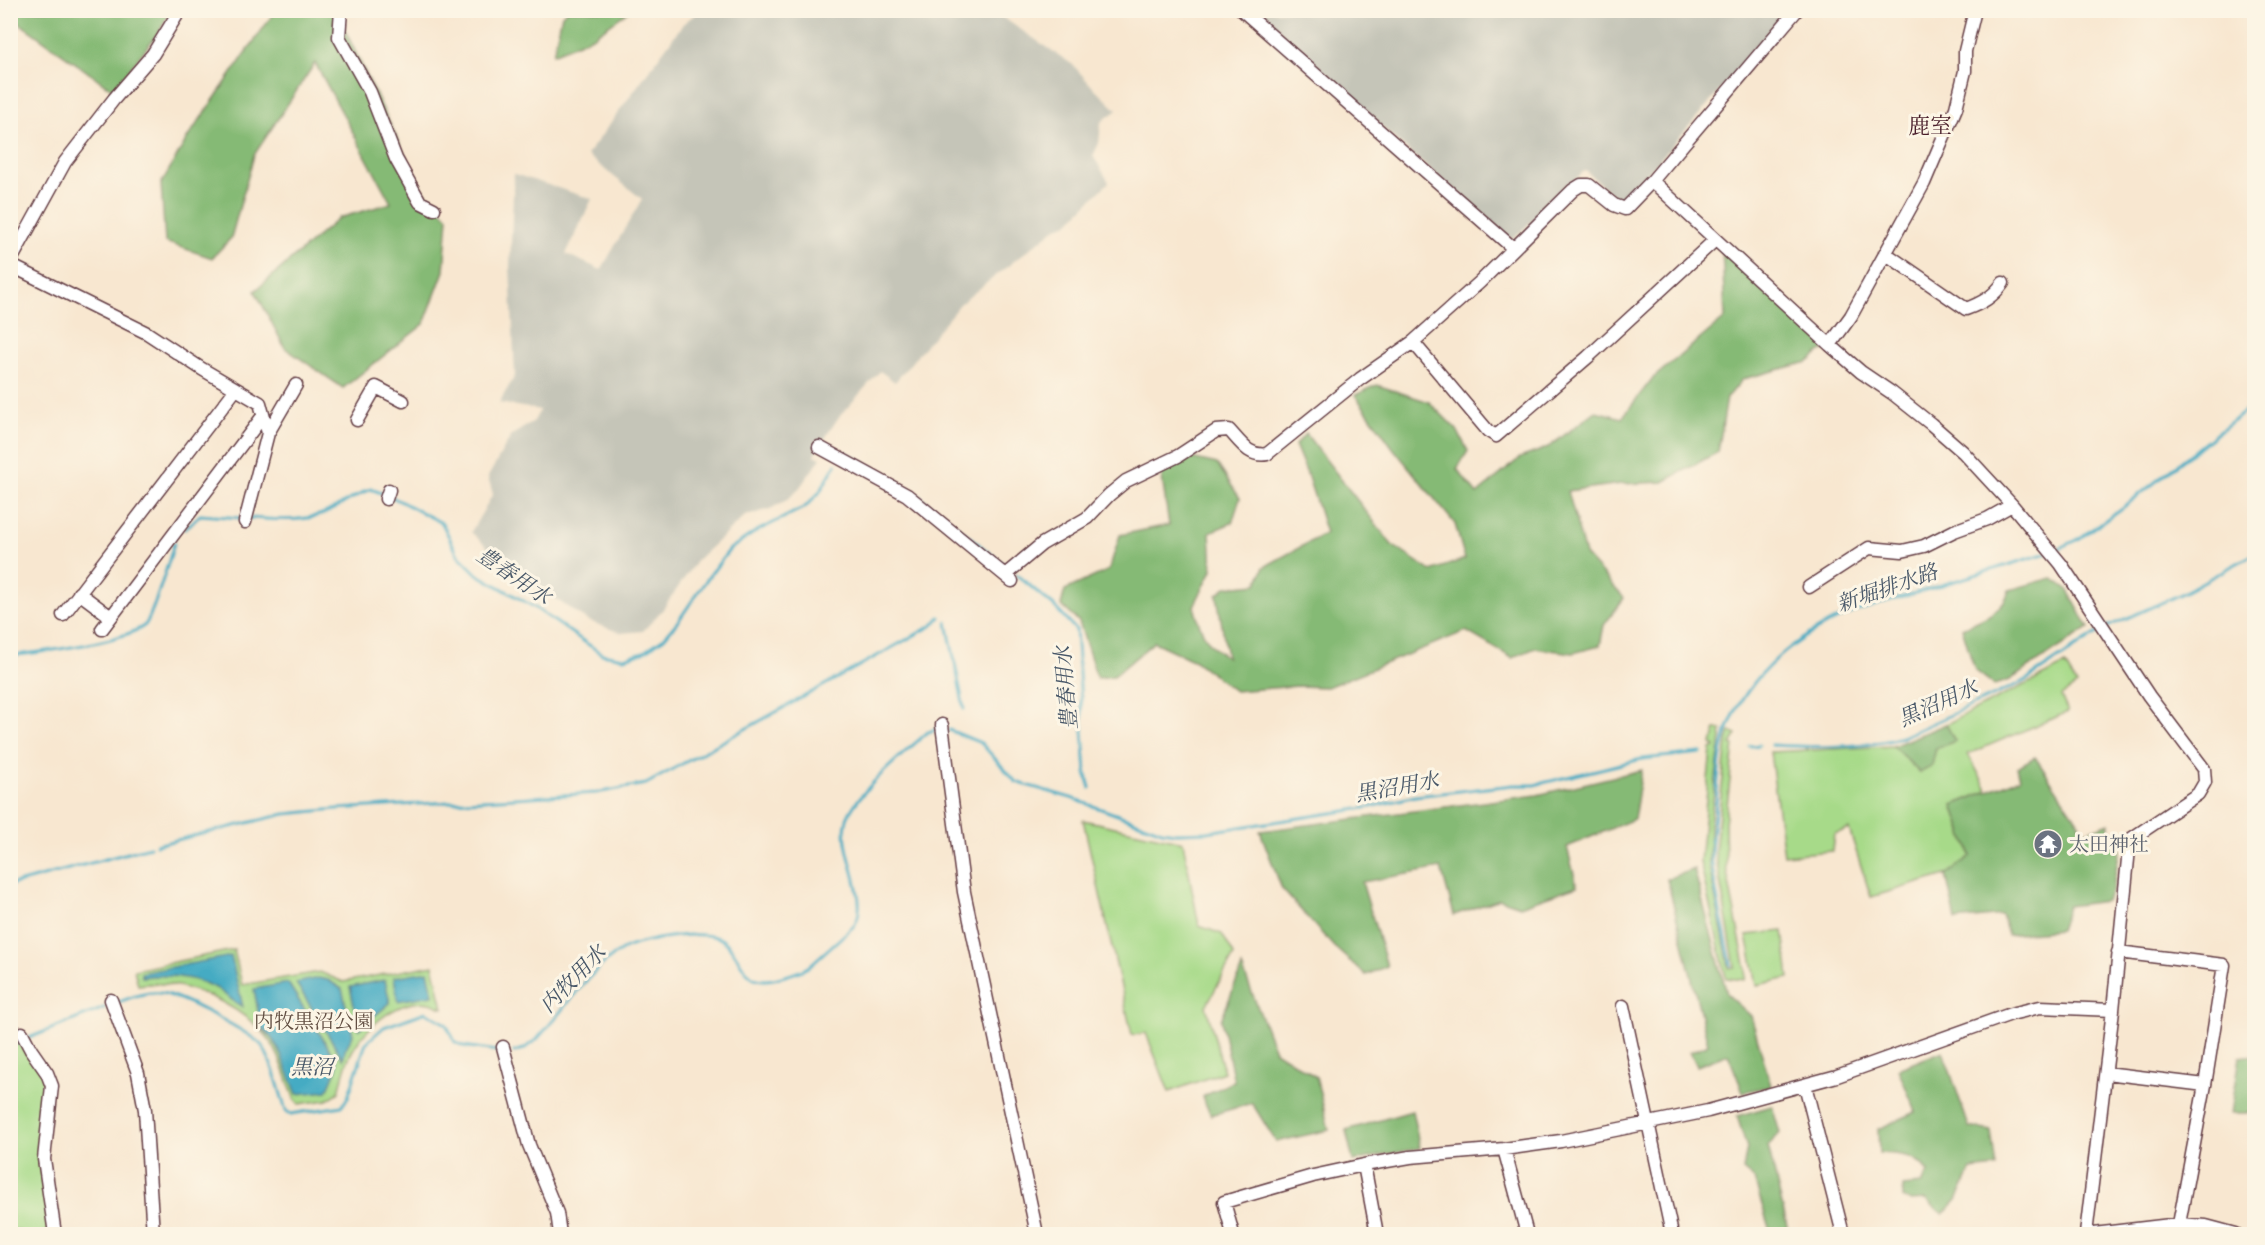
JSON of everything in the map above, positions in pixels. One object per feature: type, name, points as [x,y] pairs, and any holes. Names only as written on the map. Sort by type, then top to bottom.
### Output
[{"type":"street","points":[[180,10],[153,54],[114,99],[65,162],[10,263],[147,333],[178,355],[260,403],[268,432]]},
{"type":"street","points":[[341,10],[339,37],[370,92],[396,159],[420,202],[434,209]]},
{"type":"street","points":[[1242,10],[1513,248]]},
{"type":"street","points":[[819,447],[907,495],[1009,578],[1021,563],[1042,544],[1088,518],[1109,495],[1126,481],[1178,456],[1216,430],[1229,430],[1249,452],[1258,456],[1268,454],[1360,379],[1413,342],[1480,282],[1573,190],[1581,185],[1589,185],[1614,205],[1625,209],[1652,181],[1797,10]]},
{"type":"street","points":[[1830,345],[1851,316],[1924,183],[1956,108],[1965,71],[1965,51],[1975,10]]},
{"type":"street","points":[[1652,181],[1830,345],[1861,372],[1931,424],[1962,452],[2012,505],[2061,564],[2149,696],[2204,769],[2205,782],[2198,794],[2131,839],[2086,1234]]},
{"type":"street","points":[[1413,342],[1488,431],[1496,436],[1588,357],[1715,240]]},
{"type":"street","points":[[1885,253],[1966,309],[1996,294],[2003,283]]},
{"type":"street","points":[[246,517],[268,432],[296,385]]},
{"type":"street","points":[[357,420],[376,387],[403,401]]},
{"type":"street","points":[[63,615],[236,389]]},
{"type":"street","points":[[102,629],[263,416]]},
{"type":"street","points":[[1809,587],[1869,548],[1902,551],[1924,546],[1954,531],[1988,519],[2012,505]]},
{"type":"street","points":[[79,593],[111,617]]},
{"type":"street","points":[[942,724],[964,892],[1037,1234]]},
{"type":"street","points":[[2118,952],[2224,965],[2205,1085],[2179,1224]]},
{"type":"street","points":[[111,1000],[138,1073],[145,1110],[153,1234]]},
{"type":"street","points":[[1623,1006],[1672,1234]]},
{"type":"street","points":[[1233,1234],[1224,1202],[1313,1176],[1410,1157],[1504,1149],[1649,1124],[1767,1097],[1837,1077],[2011,1014],[2040,1007],[2113,1011]]},
{"type":"street","points":[[22,1033],[47,1073],[52,1086],[44,1159],[55,1234]]},
{"type":"street","points":[[503,1047],[529,1145],[557,1214],[560,1234]]},
{"type":"street","points":[[2106,1073],[2205,1085]]},
{"type":"street","points":[[1805,1085],[1842,1234]]},
{"type":"street","points":[[1504,1149],[1527,1234]]},
{"type":"street","points":[[1365,1165],[1377,1234]]},
{"type":"street","points":[[2094,1234],[2179,1224],[2198,1230],[2236,1234]]},
{"type":"shaded area","points":[[699,11],[993,11],[1073,65],[1117,110],[1101,122],[1099,143],[1093,156],[1109,182],[1068,223],[1057,227],[960,304],[895,382],[880,371],[838,418],[814,455],[821,458],[797,491],[770,509],[745,516],[697,560],[663,609],[643,631],[621,633],[589,621],[513,571],[471,532],[493,494],[488,477],[511,436],[534,421],[540,410],[499,403],[515,376],[510,265],[514,174],[592,199],[566,254],[601,270],[642,199],[587,155],[683,24]]},
{"type":"shaded area","points":[[1249,11],[1790,11],[1624,200],[1618,200],[1586,171],[1514,238],[1508,238]]},
{"type":"green space","points":[[11,10],[170,11],[159,32],[113,90],[11,17]]},
{"type":"green space","points":[[275,11],[339,11],[340,20],[421,188],[448,217],[444,271],[424,324],[343,388],[285,348],[255,291],[339,218],[391,203],[315,63],[254,155],[231,238],[212,258],[165,242],[161,184],[188,137]]},
{"type":"green space","points":[[567,11],[629,11],[592,37],[553,54],[562,15]]},
{"type":"green space","points":[[1722,246],[1830,345],[1808,362],[1743,379],[1727,398],[1718,452],[1663,482],[1621,484],[1568,491],[1585,555],[1624,598],[1604,625],[1600,646],[1573,653],[1535,648],[1512,658],[1466,631],[1327,687],[1298,686],[1235,691],[1195,661],[1154,642],[1114,676],[1097,678],[1079,622],[1061,605],[1065,590],[1109,570],[1120,535],[1169,525],[1160,464],[1191,458],[1217,464],[1240,498],[1232,523],[1210,532],[1212,570],[1194,606],[1204,636],[1213,647],[1227,657],[1217,595],[1226,587],[1257,584],[1264,567],[1326,533],[1295,445],[1306,434],[1392,545],[1431,571],[1465,559],[1455,524],[1393,448],[1355,395],[1377,385],[1429,402],[1457,430],[1468,451],[1457,469],[1477,494],[1520,458],[1547,448],[1596,411],[1622,418],[1652,379],[1725,318]]},
{"type":"green space","points":[[2052,578],[2067,589],[2089,628],[2010,680],[1994,685],[1975,670],[1962,628],[1997,610],[2009,590]]},
{"type":"green space","points":[[2065,665],[2077,685],[2061,696],[2068,712],[1968,754],[1988,791],[1953,805],[1971,857],[1946,875],[1871,897],[1849,829],[1834,834],[1832,851],[1784,855],[1770,752],[1893,746],[1920,773],[1936,748],[1955,741],[1946,724]]},
{"type":"green space","points":[[1946,724],[1955,741],[1936,748],[1932,765],[1920,773],[1893,746]]},
{"type":"green space","points":[[1716,729],[1722,730],[1710,823],[1709,866],[1729,968],[1735,967],[1715,852],[1727,740],[1730,731],[1737,734],[1731,744],[1734,745],[1725,823],[1726,867],[1746,970],[1745,980],[1726,978],[1700,862],[1711,749],[1715,747],[1712,744]]},
{"type":"green space","points":[[2035,757],[2085,832],[2109,823],[2108,836],[2120,848],[2112,891],[2105,901],[2068,906],[2060,930],[2008,935],[2002,915],[1956,920],[1946,875],[1971,856],[1953,805],[2020,778],[2017,767]]},
{"type":"green space","points":[[1642,770],[1634,819],[1567,847],[1577,886],[1520,906],[1500,899],[1454,915],[1441,868],[1362,882],[1387,966],[1366,975],[1334,947],[1282,889],[1260,831],[1537,795]]},
{"type":"green space","points":[[1083,820],[1183,842],[1199,926],[1222,934],[1234,955],[1206,1006],[1224,1072],[1169,1092],[1146,1033],[1132,1035]]},
{"type":"green space","points":[[1694,869],[1727,994],[1751,1016],[1771,1086],[1743,1092],[1728,1054],[1697,1066],[1690,1052],[1708,1044],[1667,879]]},
{"type":"green space","points":[[1783,931],[1789,978],[1757,985],[1747,935]]},
{"type":"green space","name":"内牧黒沼公園","points":[[234,950],[242,985],[320,972],[343,982],[433,965],[443,1008],[430,1003],[417,1003],[392,1011],[370,1028],[353,1049],[339,1092],[327,1100],[299,1104],[294,1098],[282,1064],[269,1039],[251,1021],[222,1002],[189,988],[154,983],[138,985],[134,970]]},
{"type":"green space","points":[[1242,967],[1275,1051],[1316,1077],[1329,1130],[1276,1142],[1252,1103],[1211,1115],[1202,1097],[1234,1081],[1221,1020]]},
{"type":"green space","points":[[20,1039],[43,1072],[40,1164],[52,1234],[20,1234],[19,1230],[11,1231],[10,1045]]},
{"type":"green space","points":[[1943,1051],[1969,1127],[1991,1131],[1996,1167],[1971,1170],[1957,1200],[1943,1214],[1926,1200],[1911,1201],[1903,1198],[1903,1186],[1922,1184],[1928,1172],[1913,1158],[1879,1153],[1878,1129],[1916,1112],[1898,1069]]},
{"type":"green space","points":[[2254,1055],[2254,1113],[2231,1113],[2240,1057]]},
{"type":"green space","points":[[1772,1106],[1780,1133],[1768,1146],[1789,1234],[1771,1234],[1754,1179],[1743,1170],[1747,1148],[1737,1116]]},
{"type":"green space","points":[[1412,1111],[1420,1148],[1353,1161],[1346,1130]]},
{"type":"water","points":[[231,956],[243,1007],[216,988],[189,978],[142,977],[141,973]]},
{"type":"water","points":[[428,971],[433,995],[398,1001],[394,977]]},
{"type":"water","name":"黒沼","points":[[318,978],[328,980],[342,989],[353,1035],[343,1059],[296,983]]},
{"type":"water","name":"黒沼","points":[[385,980],[390,1003],[359,1029],[350,987]]},
{"type":"water","name":"黒沼","points":[[288,983],[337,1061],[337,1068],[327,1091],[297,1094],[278,1048],[261,1028],[254,989]]},
{"type":"waterway","name":"新堀排水路","points":[[2056,550],[2077,540],[2125,506],[2254,404]]},
{"type":"waterway","name":"豊春用水","points":[[846,453],[894,480]]},
{"type":"waterway","name":"豊春用水","points":[[390,496],[442,523],[458,555],[477,574],[534,607],[602,654],[624,658],[644,652],[664,638],[730,549],[755,532],[805,507],[819,493],[836,464]]},
{"type":"waterway","name":"豊春用水","points":[[249,518],[287,520],[307,518],[325,513],[371,489],[384,494]]},
{"type":"waterway","name":"豊春用水","points":[[917,495],[1003,564]]},
{"type":"waterway","name":"豊春用水","points":[[185,529],[200,515],[242,518]]},
{"type":"waterway","name":"豊春用水","points":[[10,656],[101,641],[135,631],[145,625],[156,600],[174,543]]},
{"type":"waterway","name":"新堀排水路","points":[[1731,965],[1718,903],[1711,843],[1722,748],[1736,710],[1748,691],[1777,658],[1794,644],[1833,621],[1853,612],[2047,553]]},
{"type":"waterway","name":"黒沼用水","points":[[2107,627],[2181,594],[2254,554]]},
{"type":"waterway","name":"豊春用水","points":[[1017,575],[1054,606],[1076,630],[1086,773],[1090,788]]},
{"type":"waterway","points":[[156,845],[285,814],[596,793],[646,784],[933,625],[940,617]]},
{"type":"waterway","points":[[947,622],[964,709]]},
{"type":"waterway","name":"黒沼用水","points":[[1771,745],[1820,747],[1872,744],[1902,737],[2023,682],[2099,632]]},
{"type":"waterway","name":"内牧用水","points":[[514,1052],[524,1049],[537,1039],[598,968],[622,950],[643,942],[673,936],[715,937],[724,941],[745,970],[757,979],[778,978],[808,967],[854,926],[858,915],[857,888],[846,845],[845,831],[852,809],[860,797],[895,761],[928,732],[937,729]]},
{"type":"waterway","name":"黒沼用水","points":[[949,730],[981,743],[1016,782],[1071,798],[1162,831],[1176,833],[1207,832],[1371,807],[1415,796],[1513,785],[1534,785],[1642,759],[1701,753]]},
{"type":"waterway","name":"黒沼用水","points":[[1750,746],[1759,745]]},
{"type":"waterway","points":[[10,885],[150,847]]},
{"type":"waterway","name":"内牧用水","points":[[119,1002],[150,993],[169,995],[244,1032],[262,1046],[273,1069],[286,1111],[291,1114],[342,1106],[348,1097],[366,1043],[384,1027],[426,1012],[446,1024],[455,1042],[463,1046],[497,1051]]},
{"type":"waterway","name":"内牧用水","points":[[29,1038],[104,1008]]},
{"type":"waterway","name":"内牧用水","points":[[10,1046],[20,1042]]},
{"type":"place","name":"太田神社","points":[[2048,844]]},
{"type":"district","name":"鹿室","points":[[1930,125]]}]
